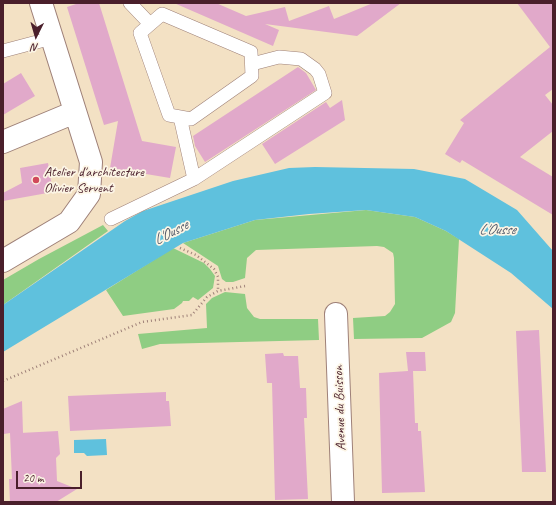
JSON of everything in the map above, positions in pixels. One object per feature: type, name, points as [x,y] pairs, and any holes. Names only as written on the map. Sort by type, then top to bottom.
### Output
[{"type":"street","points":[[3,261],[69,222],[89,194],[91,162],[74,112],[41,3]]},
{"type":"street","points":[[3,142],[74,112]]},
{"type":"street","name":"Avenue du Buisson","points":[[336,314],[343,502]]},
{"type":"lane","points":[[130,3],[150,24]]},
{"type":"lane","points":[[162,14],[251,52],[252,64],[252,76],[191,119],[169,115],[140,33],[162,14]]},
{"type":"lane","points":[[3,51],[52,38]]},
{"type":"lane","points":[[111,219],[194,179],[325,93],[319,74],[315,69],[301,59],[279,57],[252,64]]},
{"type":"lane","points":[[180,117],[194,179]]},
{"type":"path","points":[[180,248],[196,255],[214,269],[218,277],[218,291]]},
{"type":"path","points":[[3,381],[142,322],[192,315],[207,297],[218,291],[245,286]]},
{"type":"green space","points":[[366,210],[415,217],[446,231],[459,239],[455,313],[451,322],[422,338],[354,339],[353,318],[385,316],[390,312],[395,304],[394,258],[393,253],[384,247],[256,250],[247,258],[245,278],[233,282],[226,282],[222,279],[218,266],[183,243],[255,220]]},
{"type":"green space","points":[[103,225],[108,231],[3,305],[3,280]]},
{"type":"green space","points":[[173,248],[204,263],[210,269],[215,276],[213,288],[198,300],[193,297],[189,301],[183,301],[174,309],[123,316],[106,290]]},
{"type":"green space","points":[[225,292],[245,294],[247,308],[254,317],[260,319],[318,319],[319,340],[160,344],[142,349],[138,334],[207,328],[206,304],[212,298]]},
{"type":"water","name":"L'Ousse","points":[[315,167],[414,169],[465,179],[517,210],[553,251],[553,309],[511,273],[446,231],[415,217],[366,210],[309,214],[255,220],[183,243],[3,352],[3,305],[125,221],[143,211],[233,181],[289,168]]},
{"type":"water","points":[[106,439],[107,455],[87,456],[84,453],[74,453],[74,440]]},
{"type":"building","points":[[79,3],[99,3],[142,141],[176,147],[170,178],[110,168],[118,121],[104,125],[67,7]]},
{"type":"building","points":[[174,3],[216,3],[246,16],[285,7],[289,21],[329,6],[334,19],[373,3],[401,3],[357,36],[265,24],[279,30],[273,46]]},
{"type":"building","points":[[517,3],[553,3],[553,89],[545,95],[553,105],[553,131],[520,157],[553,177],[553,215],[462,160],[460,163],[445,154],[464,123],[460,120],[550,47]]},
{"type":"building","points":[[298,67],[306,73],[316,90],[205,162],[195,146],[193,136]]},
{"type":"building","points":[[21,73],[35,96],[3,115],[3,84]]},
{"type":"building","points":[[342,100],[345,120],[275,164],[262,144],[326,102],[330,108]]},
{"type":"building","name":"Atelier d'architecture Olivier Servent","points":[[48,163],[53,192],[3,201],[3,193],[22,183],[20,168]]},
{"type":"building","points":[[539,330],[546,472],[522,472],[516,331]]},
{"type":"building","points":[[406,352],[425,352],[426,371],[413,371],[415,423],[418,423],[418,431],[421,431],[425,492],[382,493],[379,373],[408,371]]},
{"type":"building","points":[[283,353],[284,356],[298,356],[300,388],[306,388],[307,418],[304,418],[308,499],[275,500],[272,383],[267,383],[265,354]]},
{"type":"building","points":[[166,392],[166,401],[169,401],[171,426],[70,431],[68,396]]},
{"type":"building","points":[[22,401],[23,433],[58,431],[60,454],[56,458],[57,481],[77,489],[56,502],[10,502],[9,479],[12,479],[10,433],[4,434],[3,409]]},
{"type":"place","name":"Atelier d'architecture Olivier Servent","points":[[36,180]]}]
